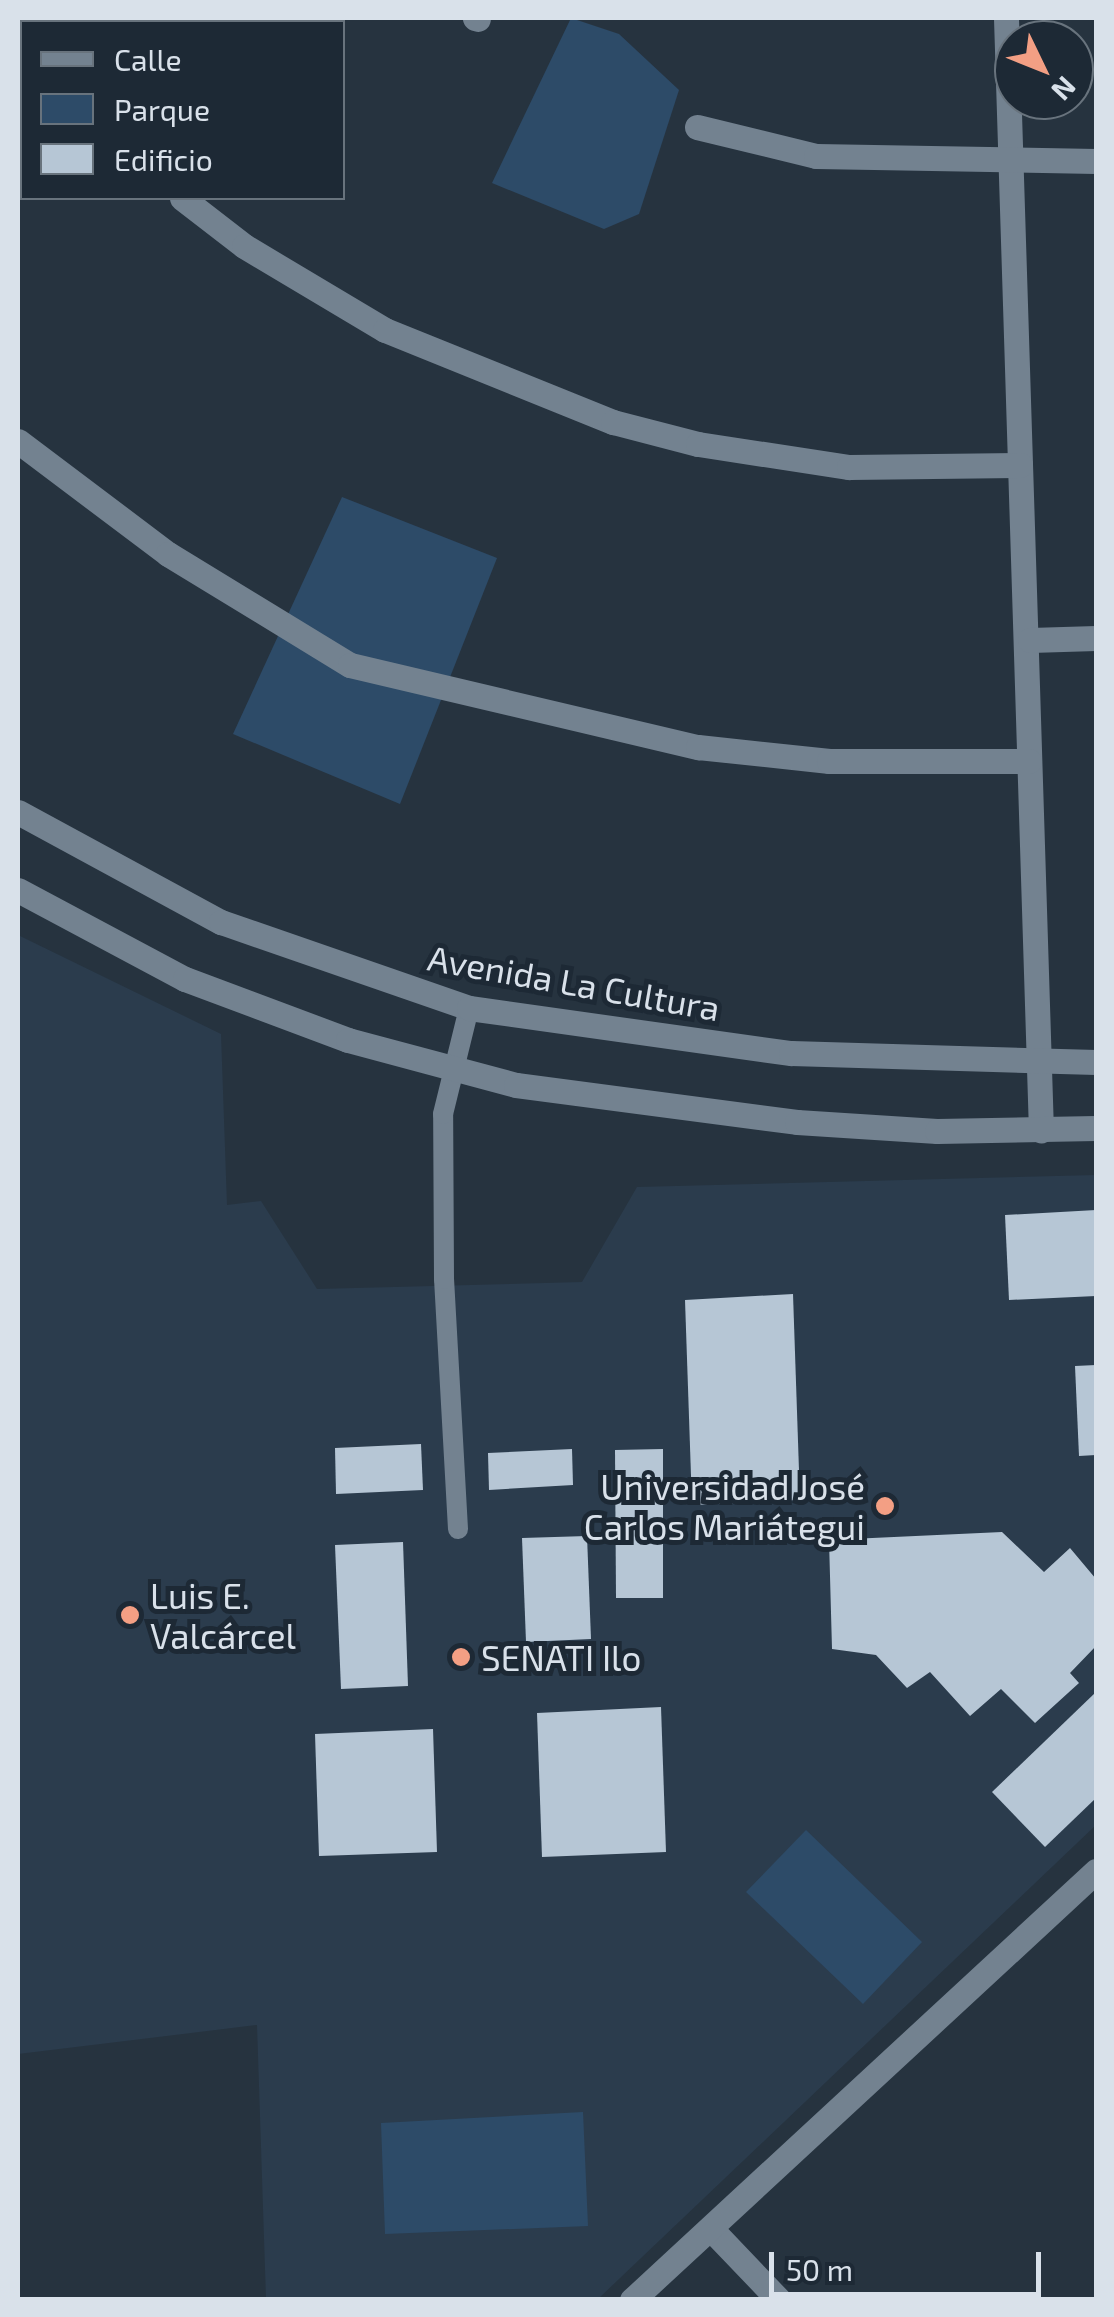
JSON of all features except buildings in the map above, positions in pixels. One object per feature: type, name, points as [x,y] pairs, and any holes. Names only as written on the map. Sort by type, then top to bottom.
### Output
[{"type":"street","points":[[1006,18],[1020,465],[1030,640],[1029,761],[1043,1065],[1042,1130]]},
{"type":"street","points":[[697,128],[816,156],[1010,162],[1096,160]]},
{"type":"street","points":[[185,200],[244,246],[385,330],[613,422],[698,444],[848,467],[1020,465]]},
{"type":"street","points":[[18,441],[168,554],[350,665],[698,747],[829,761],[1029,761]]},
{"type":"street","points":[[1030,640],[1096,638]]},
{"type":"street","name":"Avenida La Cultura","points":[[18,812],[221,922],[469,1008],[791,1052],[1043,1065],[1096,1062]]},
{"type":"street","points":[[18,890],[185,979],[449,1070],[516,1085],[797,1122],[1042,1130],[1096,1128]]},
{"type":"street","points":[[632,2300],[713,2231],[1096,1870]]},
{"type":"street","points":[[713,2231],[779,2300]]},
{"type":"lane","points":[[458,1529],[444,1278],[449,1070],[469,1008]]},
{"type":"shaded area","points":[[18,935],[221,1034],[227,1205],[261,1201],[317,1289],[582,1282],[637,1187],[1096,1175],[1096,1825],[598,2299],[266,2299],[257,2025],[18,2054]]},
{"type":"green space","points":[[571,18],[619,34],[679,90],[639,214],[604,229],[492,183]]},
{"type":"green space","points":[[342,497],[497,558],[400,804],[233,734]]},
{"type":"green space","points":[[806,1830],[922,1942],[863,2004],[746,1892]]},
{"type":"green space","points":[[583,2112],[588,2226],[385,2234],[381,2123]]},
{"type":"place","name":"Universidad José Carlos Mariátegui","points":[[885,1506]]},
{"type":"place","name":"Luis E. Valcárcel","points":[[130,1615]]},
{"type":"place","name":"SENATI Ilo","points":[[461,1657]]}]
